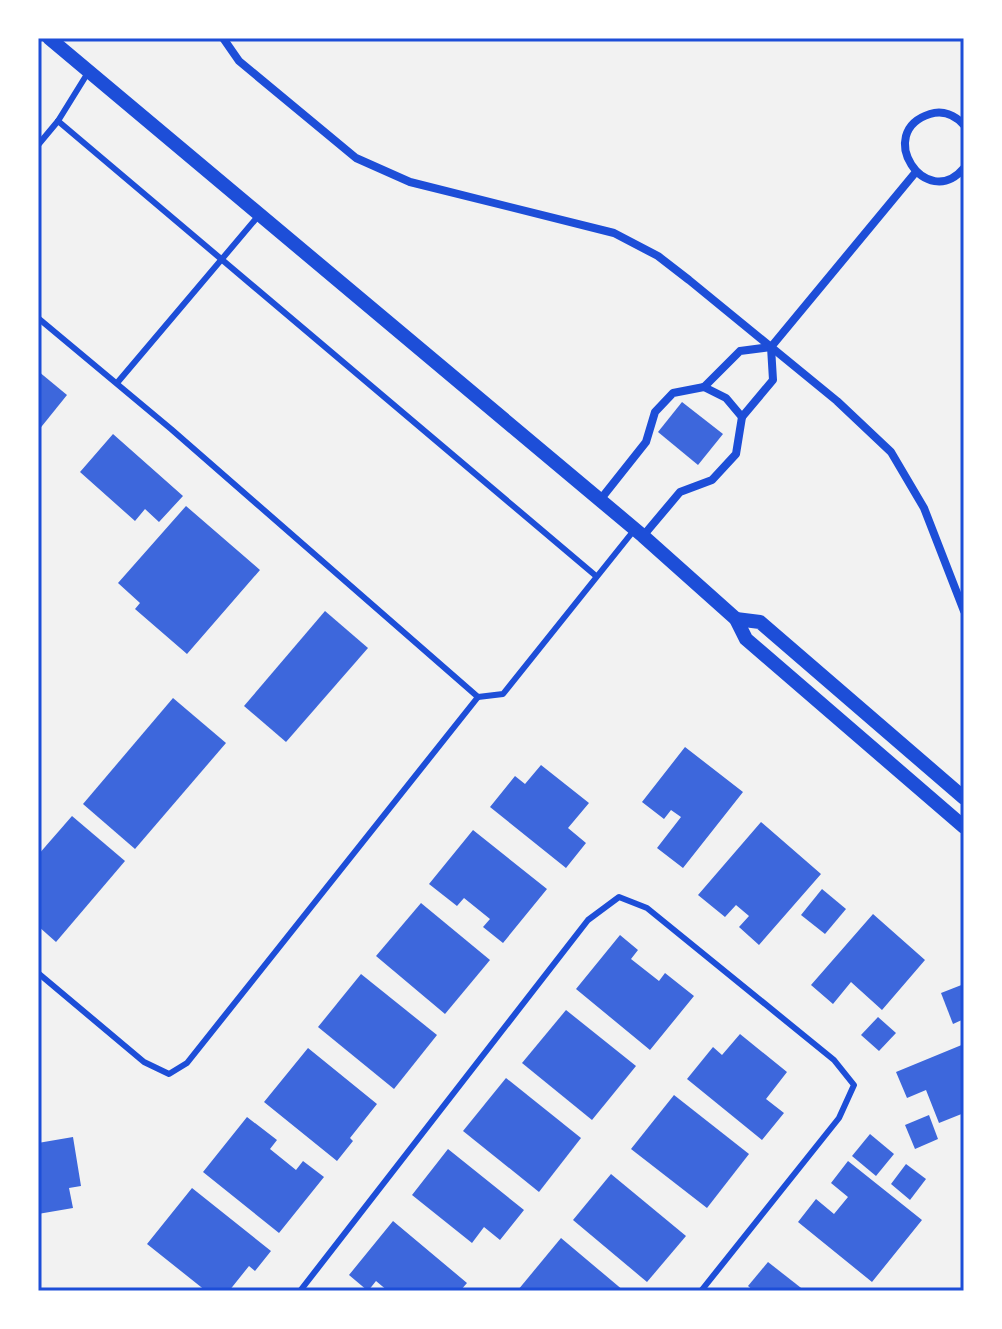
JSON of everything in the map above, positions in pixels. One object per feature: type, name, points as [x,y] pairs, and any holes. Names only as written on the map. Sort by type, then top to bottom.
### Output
[{"type":"street","points":[[49,38],[639,533],[736,619],[746,639],[964,827]]},
{"type":"street","points":[[223,38],[239,61],[356,158],[410,182],[614,233],[658,256],[837,401],[891,452],[924,508],[964,611]]},
{"type":"street","points":[[964,125],[947,113],[925,116],[913,125],[907,136],[905,153],[915,173],[938,181],[950,179],[964,168]]},
{"type":"street","points":[[600,500],[646,442],[655,412],[664,402],[673,393],[704,387],[740,351],[771,347],[915,173]]},
{"type":"street","points":[[639,533],[680,492],[712,480],[736,454],[742,417],[773,380],[771,347]]},
{"type":"street","points":[[704,387],[726,398],[742,417]]},
{"type":"street","points":[[736,619],[760,622],[964,798]]},
{"type":"lane","points":[[38,145],[58,121],[89,71]]},
{"type":"lane","points":[[58,121],[596,576]]},
{"type":"lane","points":[[117,383],[260,214]]},
{"type":"lane","points":[[38,318],[478,697]]},
{"type":"lane","points":[[38,973],[144,1062],[169,1074],[187,1063],[478,697],[503,694],[596,576],[639,533]]},
{"type":"lane","points":[[300,1291],[588,920],[619,897],[647,908],[834,1060],[854,1085],[839,1118],[701,1291]]},
{"type":"building","points":[[38,371],[67,395],[38,431]]},
{"type":"building","points":[[682,402],[723,434],[698,465],[658,432]]},
{"type":"building","points":[[113,434],[183,496],[159,522],[145,509],[135,521],[80,472]]},
{"type":"building","points":[[186,506],[260,570],[187,654],[135,609],[140,603],[118,583]]},
{"type":"building","points":[[325,611],[368,648],[286,742],[244,706]]},
{"type":"building","points":[[173,698],[226,743],[135,849],[83,804]]},
{"type":"building","points":[[685,747],[743,792],[683,868],[657,848],[681,817],[671,810],[664,819],[642,802]]},
{"type":"building","points":[[541,765],[589,803],[568,828],[586,843],[566,868],[490,807],[515,776],[525,784]]},
{"type":"building","points":[[72,816],[125,861],[56,942],[38,926],[38,855]]},
{"type":"building","points":[[761,822],[821,874],[759,945],[739,927],[749,916],[736,905],[725,917],[698,895]]},
{"type":"building","points":[[473,830],[547,889],[503,943],[483,927],[490,919],[464,898],[457,906],[429,884]]},
{"type":"building","points":[[822,889],[846,909],[825,934],[801,915]]},
{"type":"building","points":[[421,903],[490,960],[445,1014],[376,956]]},
{"type":"building","points":[[873,914],[925,960],[882,1010],[851,982],[833,1004],[811,985]]},
{"type":"building","points":[[620,935],[638,950],[631,959],[659,981],[665,973],[694,996],[650,1050],[576,989]]},
{"type":"building","points":[[361,974],[437,1035],[394,1089],[318,1027]]},
{"type":"building","points":[[964,984],[964,1019],[953,1024],[941,993]]},
{"type":"building","points":[[566,1010],[636,1066],[592,1120],[522,1063]]},
{"type":"building","points":[[878,1017],[896,1033],[879,1051],[861,1035]]},
{"type":"building","points":[[740,1034],[787,1072],[766,1099],[784,1113],[762,1140],[687,1079],[713,1047],[722,1055]]},
{"type":"building","points":[[964,1044],[964,1113],[939,1123],[926,1090],[907,1098],[896,1072]]},
{"type":"building","points":[[308,1048],[377,1104],[350,1138],[353,1141],[337,1161],[264,1102]]},
{"type":"building","points":[[506,1078],[581,1138],[539,1192],[463,1131]]},
{"type":"building","points":[[674,1095],[749,1154],[707,1208],[631,1149]]},
{"type":"building","points":[[929,1115],[938,1139],[915,1149],[905,1125]]},
{"type":"building","points":[[247,1117],[277,1140],[270,1149],[296,1170],[303,1161],[324,1177],[279,1233],[203,1172]]},
{"type":"building","points":[[870,1134],[894,1154],[876,1176],[852,1156]]},
{"type":"building","points":[[73,1137],[81,1186],[69,1188],[73,1208],[38,1214],[38,1143]]},
{"type":"building","points":[[448,1149],[524,1210],[500,1240],[484,1227],[472,1243],[412,1195]]},
{"type":"building","points":[[848,1161],[922,1220],[872,1282],[798,1222],[816,1199],[834,1214],[848,1197],[831,1183]]},
{"type":"building","points":[[906,1164],[926,1179],[910,1200],[891,1184]]},
{"type":"building","points":[[611,1174],[686,1236],[647,1282],[573,1220]]},
{"type":"building","points":[[192,1188],[271,1251],[255,1271],[249,1266],[229,1291],[206,1291],[147,1244]]},
{"type":"building","points":[[393,1221],[467,1283],[460,1291],[388,1291],[376,1281],[368,1291],[349,1275]]},
{"type":"building","points":[[561,1238],[624,1291],[518,1290]]},
{"type":"building","points":[[768,1262],[805,1291],[754,1291],[748,1286]]}]
